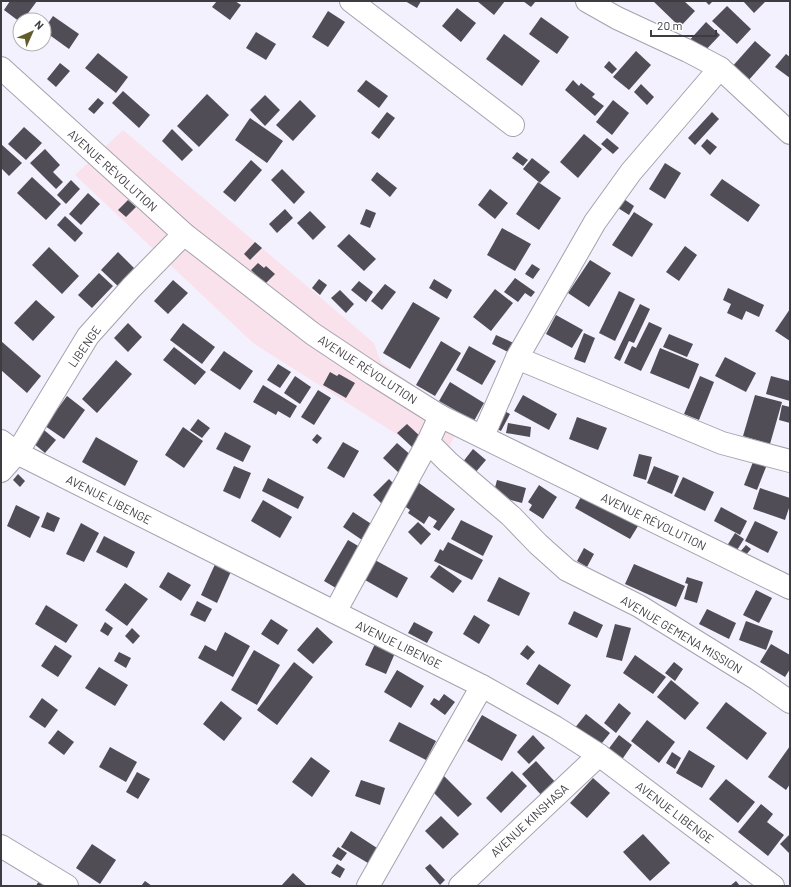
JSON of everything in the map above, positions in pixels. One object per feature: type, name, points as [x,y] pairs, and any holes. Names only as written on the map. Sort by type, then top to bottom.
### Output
[{"type":"street","points":[[351,1],[513,126]]},
{"type":"street","points":[[587,1],[617,18],[688,51],[720,68],[790,133]]},
{"type":"street","name":"AVENUE RÉVOLUTION","points":[[1,68],[184,234],[313,334],[373,374],[440,416],[790,588]]},
{"type":"street","points":[[483,436],[517,358],[595,222],[631,172],[720,68]]},
{"type":"street","name":"LIBENGE","points":[[1,471],[9,447],[88,336],[131,288],[184,234]]},
{"type":"street","points":[[517,358],[722,443],[790,461]]},
{"type":"street","points":[[335,612],[428,442],[440,416]]},
{"type":"street","name":"AVENUE GEMENA MISSION","points":[[428,442],[448,462],[511,516],[538,544],[567,570],[639,606],[757,679],[790,702]]},
{"type":"street","name":"AVENUE LIBENGE","points":[[9,447],[482,686],[555,727],[599,755],[773,886]]},
{"type":"street","points":[[368,886],[482,686]]},
{"type":"street","name":"AVENUE KINSHASA","points":[[460,886],[599,755]]},
{"type":"street","points":[[1,846],[68,886]]},
{"type":"shaded area","points":[[123,130],[374,343],[381,362],[462,420],[442,463],[253,343],[75,175]]},
{"type":"building","points":[[10,1],[37,1],[29,12],[12,12],[12,16],[4,10]]},
{"type":"building","points":[[217,1],[235,1],[241,5],[230,20],[212,7]]},
{"type":"building","points":[[405,1],[421,1],[417,8]]},
{"type":"building","points":[[477,1],[505,1],[494,15]]},
{"type":"building","points":[[523,1],[536,1],[531,7]]},
{"type":"building","points":[[653,1],[684,1],[695,11],[680,27]]},
{"type":"building","points":[[705,1],[713,1],[709,5]]},
{"type":"building","points":[[743,1],[766,1],[754,13]]},
{"type":"building","points":[[727,6],[751,29],[737,44],[712,21]]},
{"type":"building","points":[[457,8],[476,23],[461,42],[442,26]]},
{"type":"building","points":[[328,11],[345,22],[328,47],[312,37]]},
{"type":"building","points":[[53,16],[79,34],[69,49],[52,37]]},
{"type":"building","points":[[541,17],[569,37],[557,54],[529,34]]},
{"type":"building","points":[[706,22],[720,35],[701,55],[687,43]]},
{"type":"building","points":[[256,32],[276,44],[266,60],[246,48]]},
{"type":"building","points":[[504,34],[540,61],[522,86],[486,59]]},
{"type":"building","points":[[755,41],[771,55],[747,82],[731,68]]},
{"type":"building","points":[[636,51],[651,65],[629,90],[613,77]]},
{"type":"building","points":[[98,53],[128,77],[116,93],[85,68]]},
{"type":"building","points":[[786,54],[790,57],[790,78],[775,67]]},
{"type":"building","points":[[609,61],[617,69],[612,74],[604,67]]},
{"type":"building","points":[[60,63],[70,71],[56,87],[47,79]]},
{"type":"building","points":[[366,80],[388,96],[379,108],[357,91]]},
{"type":"building","points":[[573,80],[579,86],[581,83],[595,94],[592,97],[604,106],[595,116],[565,90]]},
{"type":"building","points":[[641,84],[654,97],[647,105],[634,92]]},
{"type":"building","points":[[123,91],[150,115],[139,128],[112,103]]},
{"type":"building","points":[[207,94],[229,115],[199,147],[177,126]]},
{"type":"building","points":[[265,95],[280,110],[265,126],[250,110]]},
{"type":"building","points":[[98,98],[104,103],[94,114],[88,109]]},
{"type":"building","points":[[300,100],[316,116],[293,141],[276,125]]},
{"type":"building","points":[[613,100],[629,113],[612,135],[596,122]]},
{"type":"building","points":[[387,112],[395,118],[379,139],[371,133]]},
{"type":"building","points":[[712,112],[719,119],[695,145],[688,138]]},
{"type":"building","points":[[250,118],[283,141],[267,163],[235,140]]},
{"type":"building","points":[[24,127],[42,143],[26,160],[8,144]]},
{"type":"building","points":[[172,129],[193,150],[182,161],[162,141]]},
{"type":"building","points":[[584,134],[602,149],[578,178],[560,162]]},
{"type":"building","points":[[607,138],[619,148],[613,154],[601,144]]},
{"type":"building","points":[[707,139],[717,147],[710,155],[701,146]]},
{"type":"building","points":[[1,144],[22,163],[9,176],[1,168]]},
{"type":"building","points":[[45,149],[60,165],[53,172],[63,182],[56,189],[30,163]]},
{"type":"building","points":[[517,152],[528,160],[523,166],[512,158]]},
{"type":"building","points":[[532,158],[550,172],[540,183],[523,169]]},
{"type":"building","points":[[251,160],[262,170],[235,202],[223,192]]},
{"type":"building","points":[[665,163],[681,173],[665,199],[649,189]]},
{"type":"building","points":[[282,169],[305,192],[294,204],[271,180]]},
{"type":"building","points":[[377,172],[397,188],[390,197],[371,180]]},
{"type":"building","points":[[32,177],[61,204],[46,220],[17,193]]},
{"type":"building","points":[[722,179],[760,205],[748,222],[710,195]]},
{"type":"building","points":[[71,180],[80,189],[66,204],[57,195]]},
{"type":"building","points":[[538,182],[561,198],[539,230],[516,214]]},
{"type":"building","points":[[490,189],[508,203],[495,219],[478,205]]},
{"type":"building","points":[[88,193],[100,204],[81,225],[69,214]]},
{"type":"building","points":[[621,197],[634,206],[629,215],[618,208]]},
{"type":"building","points":[[128,200],[136,207],[126,217],[118,210]]},
{"type":"building","points":[[285,209],[293,218],[277,233],[269,224]]},
{"type":"building","points":[[366,209],[376,213],[370,228],[360,224]]},
{"type":"building","points":[[310,211],[326,227],[313,240],[297,223]]},
{"type":"building","points":[[634,212],[653,224],[632,257],[612,245]]},
{"type":"building","points":[[65,216],[83,233],[75,242],[57,225]]},
{"type":"building","points":[[502,228],[531,244],[515,271],[487,255]]},
{"type":"building","points":[[349,234],[376,259],[364,271],[337,246]]},
{"type":"building","points":[[255,242],[262,248],[250,260],[244,254]]},
{"type":"building","points":[[685,246],[697,255],[679,281],[666,272]]},
{"type":"building","points":[[49,247],[79,276],[62,294],[32,265]]},
{"type":"building","points":[[118,252],[139,273],[122,290],[101,270]]},
{"type":"building","points":[[590,260],[611,273],[589,307],[568,293]]},
{"type":"building","points":[[258,263],[264,268],[266,266],[275,274],[265,284],[251,270]]},
{"type":"building","points":[[532,264],[540,269],[533,279],[525,274]]},
{"type":"building","points":[[99,273],[113,286],[92,308],[78,295]]},
{"type":"building","points":[[515,278],[535,292],[531,297],[525,293],[518,302],[504,292]]},
{"type":"building","points":[[319,279],[327,285],[320,295],[312,288]]},
{"type":"building","points":[[434,279],[452,290],[447,299],[429,288]]},
{"type":"building","points":[[173,280],[188,293],[168,314],[154,301]]},
{"type":"building","points":[[359,281],[373,292],[366,302],[351,290]]},
{"type":"building","points":[[385,284],[396,292],[382,310],[371,301]]},
{"type":"building","points":[[728,288],[764,305],[759,317],[746,311],[742,320],[727,313],[731,304],[723,300]]},
{"type":"building","points":[[495,289],[513,303],[491,331],[473,317]]},
{"type":"building","points":[[340,290],[354,304],[346,313],[331,298]]},
{"type":"building","points":[[619,291],[635,299],[615,341],[599,333]]},
{"type":"building","points":[[36,300],[55,317],[33,341],[14,323]]},
{"type":"building","points":[[413,302],[440,318],[410,369],[383,353]]},
{"type":"building","points":[[640,304],[650,309],[634,343],[629,341],[620,361],[614,358]]},
{"type":"building","points":[[790,309],[790,341],[775,331]]},
{"type":"building","points":[[556,315],[583,330],[572,348],[546,334]]},
{"type":"building","points":[[649,322],[662,328],[641,371],[624,363],[632,346],[636,348]]},
{"type":"building","points":[[128,323],[142,337],[128,352],[114,338]]},
{"type":"building","points":[[183,323],[215,347],[202,364],[170,340]]},
{"type":"building","points":[[584,333],[595,338],[585,363],[574,359]]},
{"type":"building","points":[[669,334],[693,344],[687,357],[663,347]]},
{"type":"building","points":[[496,335],[516,344],[512,354],[492,344]]},
{"type":"building","points":[[1,341],[41,376],[27,393],[1,370]]},
{"type":"building","points":[[441,341],[461,353],[435,396],[416,385]]},
{"type":"building","points":[[469,346],[496,361],[482,385],[456,370]]},
{"type":"building","points":[[174,347],[206,372],[195,385],[163,360]]},
{"type":"building","points":[[660,348],[699,364],[689,389],[650,373]]},
{"type":"building","points":[[224,351],[253,371],[240,390],[210,370]]},
{"type":"building","points":[[725,357],[756,373],[746,392],[715,376]]},
{"type":"building","points":[[116,360],[132,374],[97,413],[82,399]]},
{"type":"building","points":[[278,364],[291,372],[280,388],[267,380]]},
{"type":"building","points":[[330,372],[337,376],[339,374],[355,383],[346,398],[323,385]]},
{"type":"building","points":[[295,376],[311,387],[300,404],[284,393]]},
{"type":"building","points":[[700,376],[714,382],[699,420],[684,414]]},
{"type":"building","points":[[771,376],[790,381],[790,401],[766,394]]},
{"type":"building","points":[[450,382],[484,403],[474,421],[439,401]]},
{"type":"building","points":[[263,385],[297,406],[290,418],[278,411],[276,415],[253,402]]},
{"type":"building","points":[[318,390],[331,398],[314,425],[301,417]]},
{"type":"building","points":[[523,395],[557,414],[549,430],[514,411]]},
{"type":"building","points":[[755,395],[782,402],[770,444],[743,436]]},
{"type":"building","points":[[67,396],[85,410],[64,439],[45,426]]},
{"type":"building","points":[[782,405],[790,407],[790,423],[779,420]]},
{"type":"building","points":[[499,408],[510,414],[501,431],[491,426]]},
{"type":"building","points":[[577,417],[607,428],[598,450],[569,439]]},
{"type":"building","points":[[198,419],[210,428],[202,438],[190,430]]},
{"type":"building","points":[[508,423],[531,427],[530,437],[506,433]]},
{"type":"building","points":[[407,424],[422,438],[413,448],[397,433]]},
{"type":"building","points":[[38,425],[56,440],[45,453],[27,438]]},
{"type":"building","points":[[183,427],[203,441],[184,468],[165,455]]},
{"type":"building","points":[[225,432],[251,446],[243,462],[216,449]]},
{"type":"building","points":[[317,434],[322,438],[317,444],[312,440]]},
{"type":"building","points":[[96,437],[138,461],[125,486],[82,462]]},
{"type":"building","points":[[343,442],[359,451],[344,478],[327,468]]},
{"type":"building","points":[[397,443],[413,457],[399,473],[383,458]]},
{"type":"building","points":[[473,449],[486,460],[475,473],[462,463]]},
{"type":"building","points":[[639,454],[652,457],[646,480],[633,476]]},
{"type":"building","points":[[753,462],[766,467],[757,490],[744,485]]},
{"type":"building","points":[[234,466],[251,473],[240,499],[223,491]]},
{"type":"building","points":[[654,466],[679,476],[672,494],[647,483]]},
{"type":"building","points":[[18,474],[25,481],[20,487],[13,480]]},
{"type":"building","points":[[683,477],[714,492],[705,511],[674,496]]},
{"type":"building","points":[[268,478],[304,497],[298,509],[262,491]]},
{"type":"building","points":[[389,479],[400,490],[384,506],[373,495]]},
{"type":"building","points":[[497,480],[526,488],[522,503],[493,495]]},
{"type":"building","points":[[419,483],[455,509],[439,531],[433,527],[437,521],[429,516],[424,524],[408,513],[410,510],[403,505]]},
{"type":"building","points":[[539,485],[557,497],[543,519],[529,510],[532,505],[528,502]]},
{"type":"building","points":[[760,488],[790,498],[790,505],[785,520],[753,509]]},
{"type":"building","points":[[582,495],[638,526],[630,539],[575,508]]},
{"type":"building","points":[[263,500],[292,517],[280,538],[251,521]]},
{"type":"building","points":[[16,505],[40,517],[30,538],[7,526]]},
{"type":"building","points":[[721,507],[747,521],[740,535],[714,521]]},
{"type":"building","points":[[47,512],[60,518],[54,532],[41,527]]},
{"type":"building","points":[[353,512],[376,527],[365,542],[343,527]]},
{"type":"building","points":[[461,520],[493,536],[483,556],[451,539]]},
{"type":"building","points":[[755,521],[778,532],[768,553],[745,541]]},
{"type":"building","points":[[418,522],[431,534],[421,545],[408,532]]},
{"type":"building","points":[[81,523],[99,533],[84,562],[66,554]]},
{"type":"building","points":[[735,533],[744,539],[734,555],[725,549]]},
{"type":"building","points":[[104,536],[135,552],[127,568],[96,552]]},
{"type":"building","points":[[348,540],[365,550],[341,591],[324,581]]},
{"type":"building","points":[[448,542],[483,560],[472,580],[434,561],[440,549],[443,551]]},
{"type":"building","points":[[746,545],[751,549],[744,557],[740,552]]},
{"type":"building","points":[[584,548],[594,554],[587,567],[577,561]]},
{"type":"building","points":[[217,560],[233,567],[217,603],[201,595]]},
{"type":"building","points":[[375,560],[408,578],[397,598],[365,580]]},
{"type":"building","points":[[634,564],[685,586],[676,607],[625,584]]},
{"type":"building","points":[[439,565],[462,581],[453,593],[430,577]]},
{"type":"building","points":[[168,572],[191,585],[181,601],[159,587]]},
{"type":"building","points":[[499,577],[530,593],[519,616],[487,601]]},
{"type":"building","points":[[687,577],[703,582],[697,603],[684,599],[688,584],[685,583]]},
{"type":"building","points":[[125,583],[148,599],[127,626],[105,610]]},
{"type":"building","points":[[756,590],[772,598],[759,623],[743,615]]},
{"type":"building","points":[[197,601],[212,609],[205,622],[190,615]]},
{"type":"building","points":[[46,605],[78,625],[66,643],[35,624]]},
{"type":"building","points":[[707,609],[736,623],[729,639],[699,624]]},
{"type":"building","points":[[574,611],[603,625],[597,638],[568,624]]},
{"type":"building","points":[[474,615],[490,625],[479,644],[463,634]]},
{"type":"building","points":[[271,619],[288,630],[278,645],[261,634]]},
{"type":"building","points":[[746,621],[773,631],[766,650],[739,640]]},
{"type":"building","points":[[105,622],[113,628],[108,636],[100,631]]},
{"type":"building","points":[[414,622],[433,632],[427,643],[408,633]]},
{"type":"building","points":[[615,624],[631,628],[622,661],[606,657]]},
{"type":"building","points":[[317,627],[333,642],[313,664],[297,650]]},
{"type":"building","points":[[132,628],[140,636],[133,644],[125,636]]},
{"type":"building","points":[[225,632],[250,646],[233,677],[198,658],[205,645],[216,651]]},
{"type":"building","points":[[375,644],[395,653],[386,674],[365,665]]},
{"type":"building","points":[[771,644],[790,655],[790,669],[785,677],[760,662]]},
{"type":"building","points":[[55,645],[72,656],[58,677],[41,666]]},
{"type":"building","points":[[527,645],[535,652],[528,660],[520,654]]},
{"type":"building","points":[[254,650],[280,665],[257,705],[231,690]]},
{"type":"building","points":[[119,652],[131,658],[126,668],[114,661]]},
{"type":"building","points":[[635,655],[666,677],[653,694],[623,673]]},
{"type":"building","points":[[294,662],[313,677],[277,725],[257,710]]},
{"type":"building","points":[[674,662],[683,669],[675,681],[665,673]]},
{"type":"building","points":[[539,664],[571,685],[558,705],[526,684]]},
{"type":"building","points":[[99,667],[128,685],[115,706],[85,688]]},
{"type":"building","points":[[397,670],[424,686],[411,708],[384,692]]},
{"type":"building","points":[[671,680],[699,703],[685,720],[657,697]]},
{"type":"building","points":[[444,694],[455,702],[445,715],[430,704],[434,698],[439,701]]},
{"type":"building","points":[[42,698],[58,710],[45,728],[29,717]]},
{"type":"building","points":[[221,701],[242,718],[224,741],[203,724]]},
{"type":"building","points":[[726,702],[767,733],[747,760],[706,728]]},
{"type":"building","points":[[619,703],[631,713],[616,733],[604,723]]},
{"type":"building","points":[[586,714],[610,733],[598,748],[574,729]]},
{"type":"building","points":[[482,715],[517,735],[502,761],[467,741]]},
{"type":"building","points":[[647,720],[675,742],[659,763],[631,741]]},
{"type":"building","points":[[399,722],[436,741],[426,760],[389,741]]},
{"type":"building","points":[[58,730],[74,742],[64,755],[48,743]]},
{"type":"building","points":[[533,735],[545,748],[529,764],[517,752]]},
{"type":"building","points":[[619,735],[632,745],[621,761],[607,751]]},
{"type":"building","points":[[790,746],[790,784],[786,790],[768,777]]},
{"type":"building","points":[[110,747],[137,762],[126,782],[99,767]]},
{"type":"building","points":[[689,750],[715,766],[702,788],[676,773]]},
{"type":"building","points":[[672,752],[681,758],[675,769],[666,763]]},
{"type":"building","points":[[311,757],[330,771],[312,797],[292,782]]},
{"type":"building","points":[[536,761],[557,784],[543,797],[522,774]]},
{"type":"building","points":[[512,771],[527,786],[501,813],[486,798]]},
{"type":"building","points":[[137,772],[150,779],[138,799],[126,792]]},
{"type":"building","points":[[442,774],[472,804],[458,817],[428,787]]},
{"type":"building","points":[[593,778],[610,793],[587,818],[570,803]]},
{"type":"building","points":[[726,779],[755,802],[738,823],[709,799]]},
{"type":"building","points":[[361,780],[385,788],[380,805],[355,796]]},
{"type":"building","points":[[761,804],[773,814],[767,822],[784,835],[768,856],[738,832]]},
{"type":"building","points":[[441,816],[459,834],[443,849],[425,831]]},
{"type":"building","points":[[351,831],[377,848],[368,863],[341,847]]},
{"type":"building","points":[[643,834],[670,863],[650,881],[623,852]]},
{"type":"building","points":[[790,834],[790,854],[780,844]]},
{"type":"building","points":[[92,844],[116,860],[100,884],[76,868]]},
{"type":"building","points":[[338,847],[347,853],[341,861],[332,856]]},
{"type":"building","points":[[337,864],[345,869],[340,878],[331,873]]},
{"type":"building","points":[[430,864],[445,880],[440,885],[425,868]]},
{"type":"building","points":[[293,873],[307,886],[281,886]]},
{"type":"building","points":[[40,879],[53,886],[36,886]]},
{"type":"building","points":[[145,881],[152,886],[141,886]]},
{"type":"building","points":[[736,881],[740,886],[730,886]]}]
